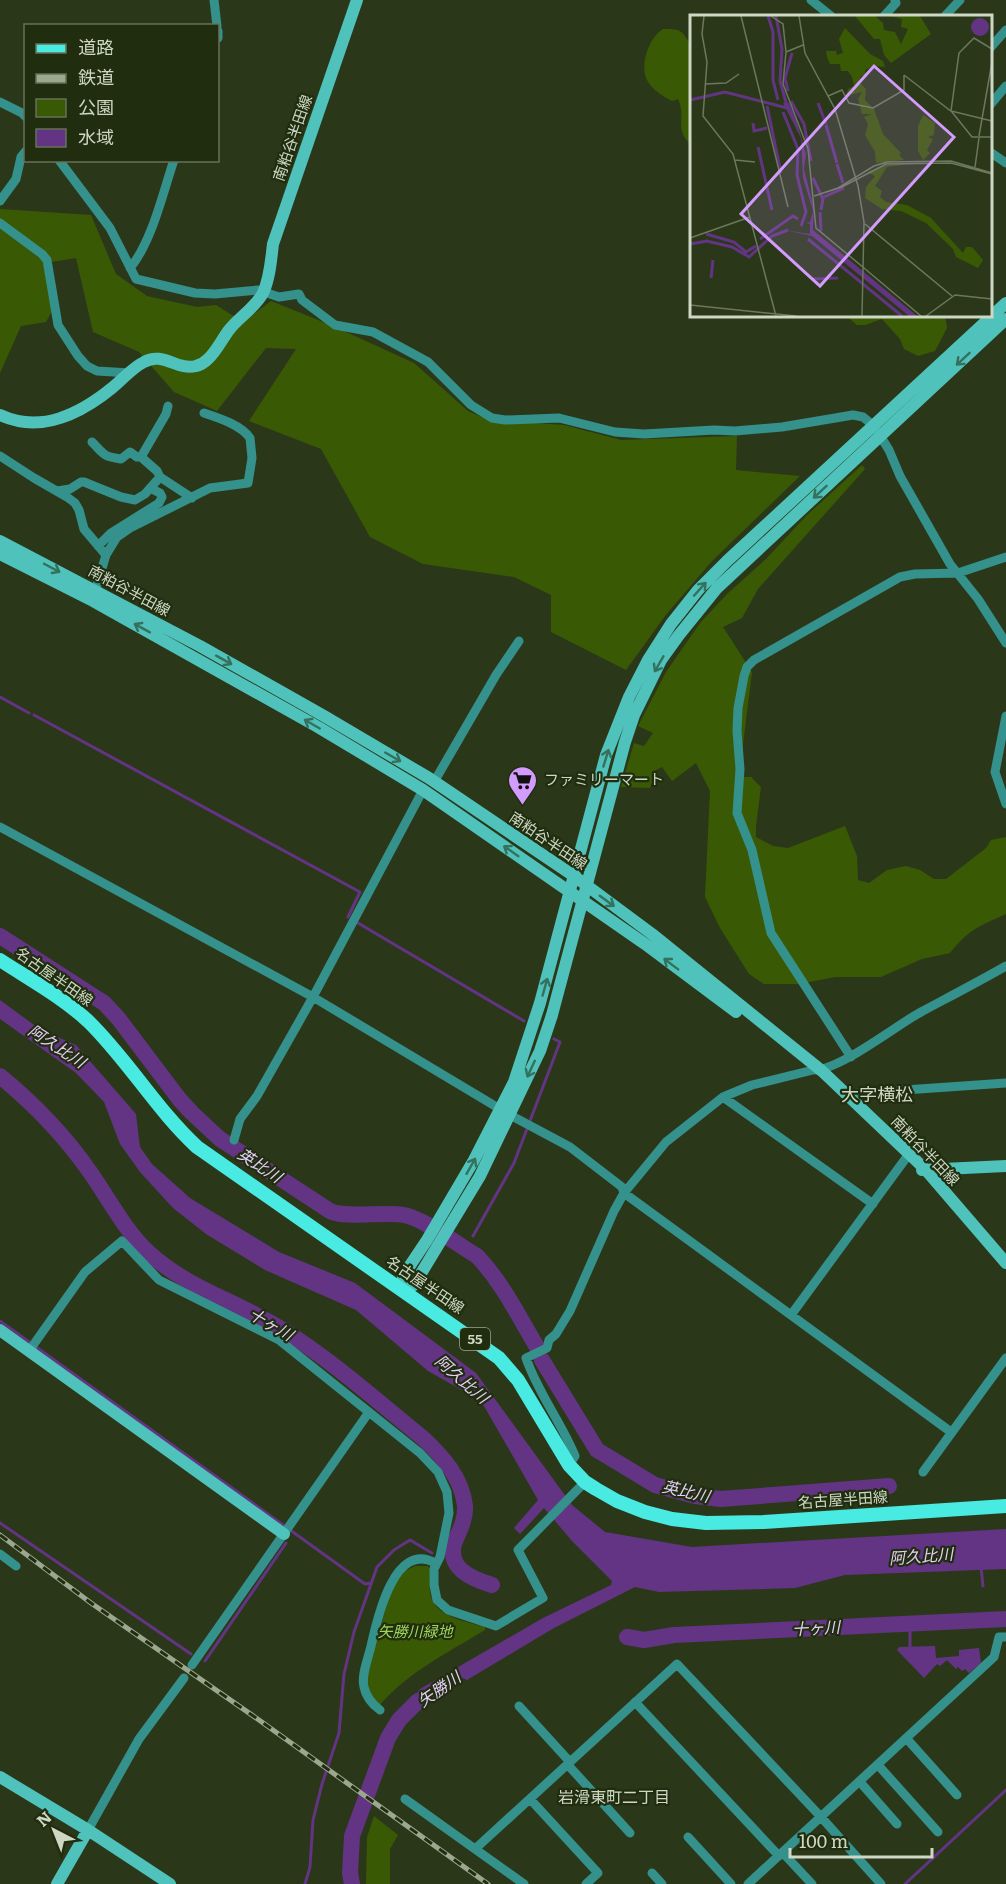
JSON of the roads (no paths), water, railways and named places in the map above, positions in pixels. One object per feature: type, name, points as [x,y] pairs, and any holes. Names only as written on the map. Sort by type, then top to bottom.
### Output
[{"type":"main road","name":"南粕谷半田線","points":[[0,415],[30,424],[55,420],[93,403],[146,361],[162,358],[188,367],[200,365],[215,352],[230,329],[257,302],[263,292],[273,244],[357,0]]},
{"type":"main road","points":[[433,1243],[452,1224],[480,1176],[506,1112],[546,1033],[625,742],[647,686],[661,660],[717,588],[1006,303]]},
{"type":"main road","points":[[402,1290],[414,1285],[433,1243],[441,1217],[474,1160],[506,1112],[529,1042],[571,893],[606,755],[628,697],[659,642],[698,591],[727,561],[1006,319]]},
{"type":"main road","name":"南粕谷半田線","points":[[0,541],[423,790],[654,951],[847,1094],[922,1170],[1006,1263]]},
{"type":"main road","name":"南粕谷半田線","points":[[0,555],[94,595],[303,705],[434,782],[574,876],[652,934],[817,1071],[906,1158],[922,1170],[1006,1272]]},
{"type":"main road","name":"名古屋半田線","points":[[0,960],[62,1001],[86,1020],[111,1046],[171,1121],[197,1147],[499,1358],[518,1380],[568,1465],[585,1482],[616,1501],[672,1519],[706,1523],[764,1522],[1006,1506]]},
{"type":"main road","points":[[922,1170],[1006,1166]]},
{"type":"main road","points":[[0,1330],[284,1534]]},
{"type":"main road","points":[[0,1777],[88,1830],[170,1884]]},
{"type":"main road","points":[[57,1884],[88,1830]]},
{"type":"street","points":[[214,0],[217,24]]},
{"type":"street","points":[[811,0],[830,15]]},
{"type":"street","points":[[946,15],[960,0]]},
{"type":"street","points":[[885,15],[897,1]]},
{"type":"street","points":[[991,47],[1006,30]]},
{"type":"street","points":[[991,104],[1006,86]]},
{"type":"street","points":[[0,102],[22,113],[24,116]]},
{"type":"street","points":[[0,201],[16,178],[24,153]]},
{"type":"street","points":[[991,153],[1006,163]]},
{"type":"street","points":[[60,162],[110,228],[136,279],[173,289],[205,293],[258,290],[279,297],[299,294],[302,300],[335,325],[373,332],[428,362],[471,405],[492,418],[505,420],[560,417],[615,432],[644,434],[735,431],[782,427],[853,415],[862,417],[877,431],[950,564],[1006,643]]},
{"type":"street","points":[[130,268],[140,255],[173,162]]},
{"type":"street","points":[[0,223],[47,260],[58,325],[78,356],[87,366],[97,371],[130,373]]},
{"type":"street","points":[[141,457],[166,414],[168,406]]},
{"type":"street","points":[[94,595],[106,555],[112,543],[122,533],[216,486],[248,483],[252,458],[250,438],[247,434],[218,418],[204,413]]},
{"type":"street","points":[[92,442],[100,453],[112,458],[121,459],[129,452],[141,457],[157,471],[160,477],[192,498]]},
{"type":"street","points":[[0,456],[75,503],[84,530],[106,555]]},
{"type":"street","points":[[57,491],[70,489],[84,482],[121,497],[135,500],[145,494],[160,477]]},
{"type":"street","points":[[98,546],[111,533],[159,503],[162,497],[160,493],[150,488]]},
{"type":"street","points":[[851,1057],[771,933],[752,850],[737,813],[740,769],[738,708],[744,676],[747,667],[754,660],[900,577],[915,574],[958,573],[1006,557]]},
{"type":"street","points":[[434,782],[496,675],[519,641]]},
{"type":"street","points":[[1006,716],[995,772],[1006,804]]},
{"type":"street","points":[[234,1140],[240,1119],[257,1096],[313,997],[423,790]]},
{"type":"street","points":[[0,827],[313,997],[535,1129],[570,1147],[622,1187],[624,1193],[951,1432]]},
{"type":"street","points":[[568,1465],[575,1456],[526,1358],[547,1348],[549,1340],[556,1334],[570,1311],[624,1193],[666,1142],[723,1097],[752,1085],[817,1071],[851,1057],[921,1012],[1006,966]]},
{"type":"street","points":[[847,1094],[1006,1083]]},
{"type":"street","points":[[723,1097],[873,1204]]},
{"type":"street","points":[[791,1315],[906,1158]]},
{"type":"street","points":[[29,1351],[85,1272],[122,1241],[159,1280],[279,1340],[420,1453],[438,1472],[447,1492],[449,1513],[440,1557],[435,1563],[434,1585],[437,1600],[448,1610],[496,1626],[543,1598],[518,1550],[585,1482]]},
{"type":"street","points":[[923,1472],[1006,1358]]},
{"type":"street","points":[[192,1665],[369,1412]]},
{"type":"street","points":[[0,1554],[16,1566]]},
{"type":"street","points":[[380,1710],[368,1698],[363,1679],[378,1616],[388,1588],[402,1566],[414,1560],[430,1560],[435,1563]]},
{"type":"street","points":[[748,1884],[994,1657],[999,1637],[1006,1637]]},
{"type":"street","points":[[475,1849],[677,1664],[881,1884]]},
{"type":"street","points":[[88,1830],[139,1739],[184,1678]]},
{"type":"street","points":[[635,1702],[812,1884]]},
{"type":"street","points":[[519,1706],[630,1833]]},
{"type":"street","points":[[906,1739],[957,1795]]},
{"type":"street","points":[[878,1766],[938,1832]]},
{"type":"street","points":[[860,1782],[897,1824]]},
{"type":"street","points":[[405,1799],[524,1884]]},
{"type":"street","points":[[530,1799],[597,1874],[586,1884]]},
{"type":"street","points":[[688,1837],[731,1884]]},
{"type":"street","points":[[652,1873],[662,1884]]},
{"type":"water","name":"阿久比川","points":[[0,1000],[41,1030],[76,1045],[136,1114],[140,1147],[152,1164],[190,1198],[279,1252],[355,1283],[476,1373],[572,1505],[605,1532],[692,1547],[1006,1529],[1006,1569],[845,1575],[795,1588],[659,1592],[635,1587],[554,1628],[467,1680],[463,1678],[398,1719],[420,1689],[543,1618],[611,1585],[612,1581],[572,1541],[544,1508],[520,1534],[514,1528],[538,1500],[484,1406],[476,1398],[428,1371],[356,1310],[265,1270],[206,1234],[173,1208],[140,1172],[120,1144],[104,1102],[76,1073],[0,1019]]},
{"type":"water","points":[[935,1646],[936,1658],[959,1656],[959,1650],[979,1648],[981,1663],[969,1673],[965,1669],[962,1671],[958,1667],[956,1669],[947,1660],[940,1666],[937,1664],[924,1678],[897,1650],[899,1647]]},
{"type":"waterway","points":[[0,697],[29,713]]},
{"type":"waterway","points":[[34,715],[360,892],[348,917]]},
{"type":"waterway","points":[[358,923],[524,1021]]},
{"type":"waterway","name":"英比川","points":[[0,936],[104,1003],[180,1100],[220,1139],[330,1211],[346,1214],[396,1214],[412,1217],[477,1256],[502,1288],[537,1347]]},
{"type":"waterway","points":[[473,1236],[514,1163],[560,1042],[554,1039]]},
{"type":"waterway","name":"十ヶ川","points":[[0,1076],[60,1133],[90,1172],[125,1225],[149,1253],[197,1286],[266,1320],[302,1342],[355,1382],[431,1446],[451,1469],[463,1496],[465,1515],[453,1550],[457,1565],[469,1576],[492,1585]]},
{"type":"waterway","points":[[0,1321],[365,1584],[371,1583]]},
{"type":"waterway","name":"英比川","points":[[542,1360],[597,1450],[655,1485],[695,1496],[721,1499],[889,1486]]},
{"type":"waterway","points":[[0,1523],[191,1654]]},
{"type":"waterway","points":[[305,1884],[310,1867],[313,1820],[339,1733],[344,1674],[354,1632],[377,1567],[394,1550],[410,1540],[432,1553]]},
{"type":"waterway","points":[[205,1661],[286,1543]]},
{"type":"waterway","points":[[981,1567],[983,1586]]},
{"type":"waterway","name":"十ヶ川","points":[[627,1637],[644,1640],[674,1635],[1006,1619]]},
{"type":"waterway","points":[[910,1624],[910,1650]]},
{"type":"waterway","name":"矢勝川","points":[[352,1884],[350,1873],[352,1836],[388,1738],[399,1720],[418,1701]]},
{"type":"waterway","points":[[905,1884],[1006,1790]]},
{"type":"railway","points":[[0,1535],[91,1603],[488,1884]]},
{"type":"place","name":"ファミリーマート","points":[[523,806]]},
{"type":"district","name":"大字横松","points":[[877,1095]]},
{"type":"district","name":"岩滑東町二丁目","points":[[614,1797]]},
{"type":"park label","name":"矢勝川緑地","points":[[415,1632]]}]
